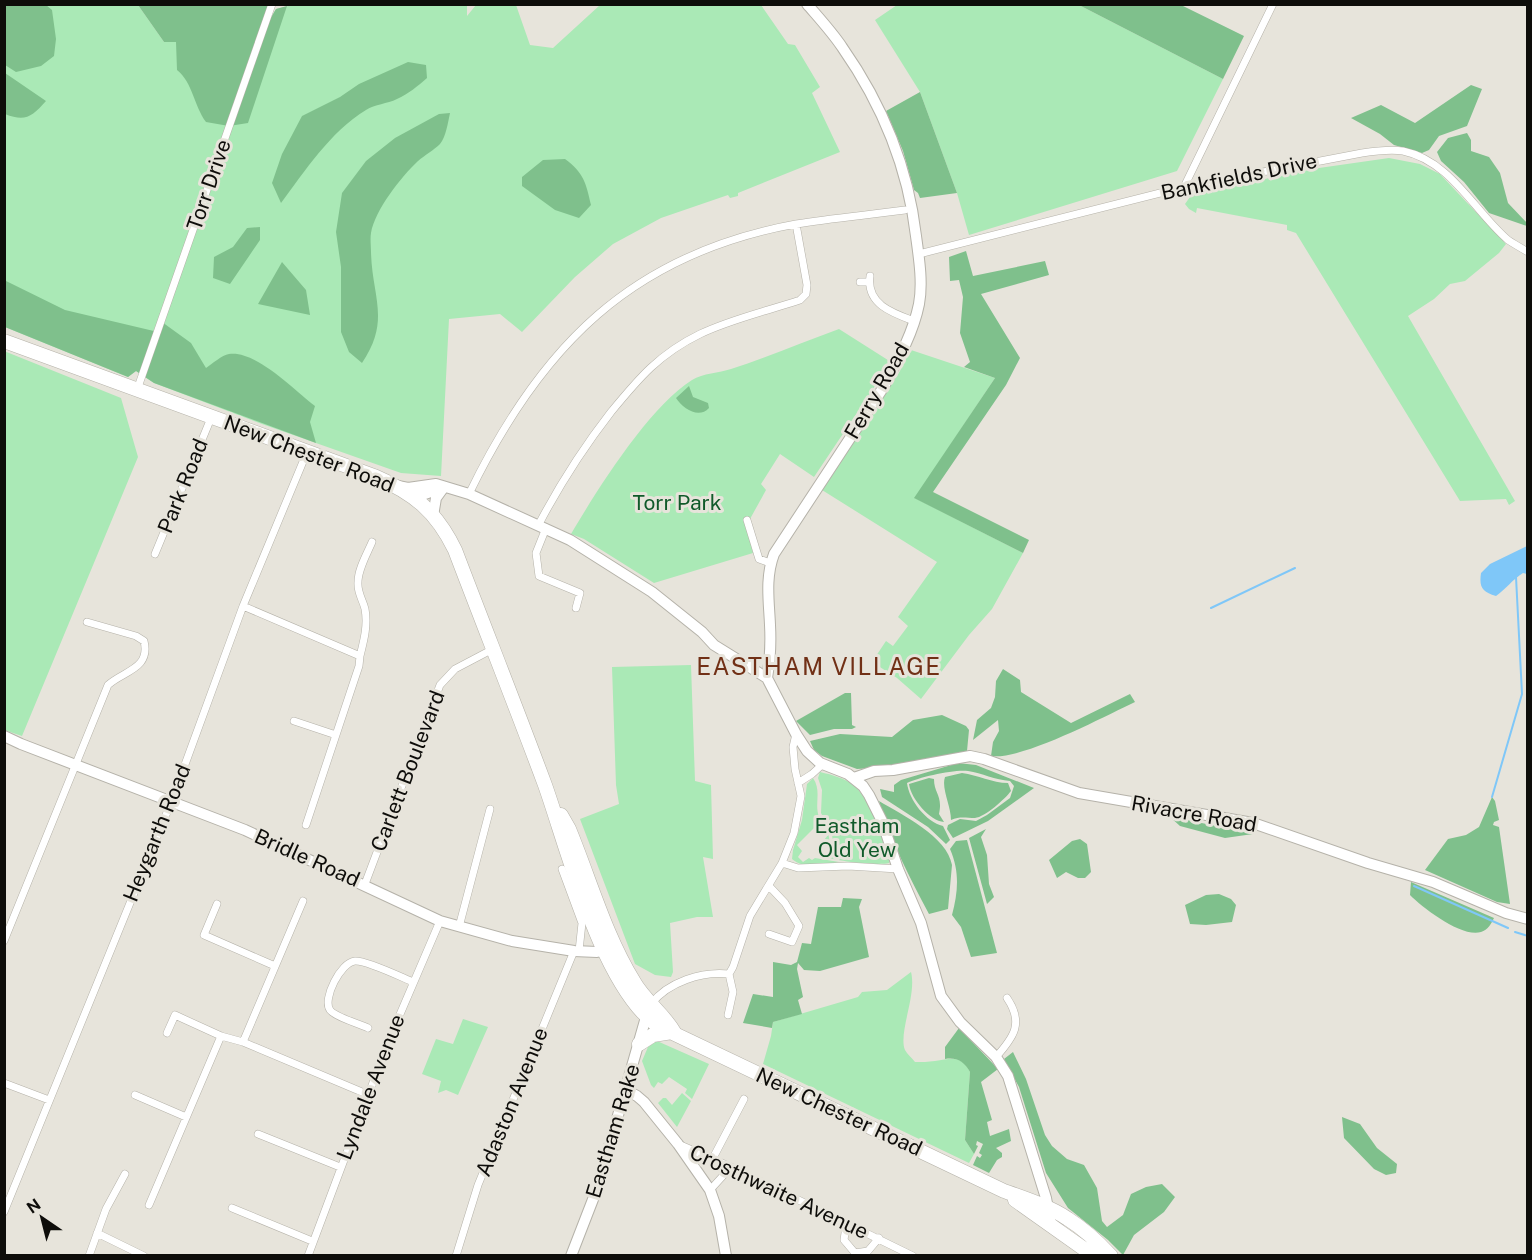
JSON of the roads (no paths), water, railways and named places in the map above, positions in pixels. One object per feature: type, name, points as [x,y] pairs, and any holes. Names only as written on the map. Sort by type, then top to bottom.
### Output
[{"type":"highway","name":"New Chester Road","points":[[4,341],[398,486],[433,516],[444,528],[455,550],[597,933],[610,949]]},
{"type":"highway","name":"New Chester Road","points":[[544,785],[569,829],[620,982],[648,1010],[658,1026],[1004,1191],[1067,1217],[1096,1240],[1111,1256]]},
{"type":"highway","points":[[639,1044],[653,1035],[674,1032]]},
{"type":"highway","name":"New Chester Road","points":[[1004,1191],[1094,1256]]},
{"type":"street","name":"Ferry Road","points":[[767,678],[770,660],[767,585],[770,563],[779,544],[883,388],[899,359],[919,304],[919,254],[913,208],[901,162],[889,129],[842,46],[807,4]]},
{"type":"street","points":[[1184,187],[1273,4]]},
{"type":"street","name":"Torr Drive","points":[[137,391],[271,5]]},
{"type":"street","name":"Bankfields Drive","points":[[919,254],[1184,187],[1362,153],[1403,151],[1436,166],[1508,240],[1527,252]]},
{"type":"street","points":[[469,494],[486,457],[521,402],[579,331],[607,305],[656,271],[695,253],[755,234],[796,224],[905,210]]},
{"type":"street","points":[[576,608],[580,593],[539,576],[536,554],[543,526],[562,481],[598,427],[624,394],[649,368],[668,353],[702,333],[800,300],[806,294],[807,285],[796,224]]},
{"type":"street","points":[[860,282],[870,279],[872,296],[877,302],[914,321]]},
{"type":"street","name":"Park Road","points":[[155,554],[211,418]]},
{"type":"street","name":"Heygarth Road","points":[[4,1212],[172,800],[243,606],[307,452]]},
{"type":"street","points":[[398,486],[408,488],[436,484],[469,494],[570,540],[652,592],[702,632],[714,645],[767,678],[807,751],[823,764],[854,778],[869,795],[882,821],[898,869],[924,932],[941,996],[960,1022],[996,1057],[1008,1076],[1040,1178],[1051,1224]]},
{"type":"street","points":[[414,498],[444,487]]},
{"type":"street","points":[[433,516],[436,498],[444,487]]},
{"type":"street","points":[[747,520],[759,559],[770,563]]},
{"type":"street","points":[[306,825],[359,666],[367,624],[365,608],[358,592],[358,575],[372,542]]},
{"type":"street","points":[[243,606],[360,656]]},
{"type":"street","points":[[4,941],[108,685],[115,679],[130,673],[141,662],[146,650],[144,641],[136,636],[87,622]]},
{"type":"street","name":"Carlett Boulevard","points":[[365,884],[440,685],[455,669],[493,649]]},
{"type":"street","points":[[294,721],[336,735]]},
{"type":"street","points":[[728,1015],[733,992],[729,974],[750,916],[782,863],[794,833],[801,796],[793,747],[796,734]]},
{"type":"street","name":"Bridle Road","points":[[4,736],[245,830],[365,884],[440,921],[512,941],[579,951],[610,949]]},
{"type":"street","name":"Rivacre Road","points":[[854,778],[874,771],[893,770],[970,756],[1079,793],[1253,823],[1368,863],[1433,882],[1527,919]]},
{"type":"street","points":[[798,783],[823,764]]},
{"type":"street","points":[[459,927],[490,809]]},
{"type":"street","points":[[782,863],[798,868],[898,869]]},
{"type":"street","points":[[562,868],[582,923],[579,951]]},
{"type":"street","points":[[769,886],[785,903],[799,926],[792,942],[769,934]]},
{"type":"street","points":[[243,1042],[303,901]]},
{"type":"street","points":[[217,904],[204,934],[275,966]]},
{"type":"street","name":"Lyndale Avenue","points":[[309,1255],[312,1241],[340,1167],[413,982],[440,921]]},
{"type":"street","points":[[579,951],[595,940],[597,933]]},
{"type":"street","name":"Adaston Avenue","points":[[456,1256],[478,1185],[579,951]]},
{"type":"street","points":[[368,1028],[334,1014],[329,1008],[328,999],[344,966],[350,962],[361,961],[413,982]]},
{"type":"street","points":[[648,1010],[662,992],[684,981],[711,974],[729,974]]},
{"type":"street","points":[[996,1057],[1010,1042],[1017,1020],[1014,1009],[1007,998]]},
{"type":"street","name":"Eastham Rake","points":[[571,1256],[597,1189],[648,1010]]},
{"type":"street","points":[[167,1034],[175,1015],[221,1036],[243,1042],[369,1095]]},
{"type":"street","points":[[149,1205],[221,1036]]},
{"type":"street","points":[[4,1083],[49,1100]]},
{"type":"street","points":[[626,1090],[644,1102],[678,1144],[710,1190],[719,1216],[726,1256]]},
{"type":"street","points":[[135,1095],[186,1117]]},
{"type":"street","points":[[713,1158],[744,1099]]},
{"type":"street","points":[[258,1134],[340,1167]]},
{"type":"street","name":"Crosthwaite Avenue","points":[[678,1144],[713,1158],[913,1256]]},
{"type":"street","points":[[710,1190],[731,1167]]},
{"type":"street","points":[[89,1256],[106,1209],[125,1174]]},
{"type":"street","points":[[1027,1199],[1038,1189],[1040,1178]]},
{"type":"street","points":[[232,1208],[312,1241]]},
{"type":"street","points":[[849,1225],[844,1240],[854,1254],[868,1251],[879,1238]]},
{"type":"street","points":[[97,1233],[144,1256]]},
{"type":"water","points":[[1527,546],[1527,574],[1519,575],[1496,596],[1487,593],[1481,585],[1481,573],[1490,564]]},
{"type":"waterway","points":[[1211,608],[1295,568]]},
{"type":"waterway","points":[[1492,797],[1522,694],[1516,577]]},
{"type":"waterway","points":[[1414,886],[1508,928]]},
{"type":"waterway","points":[[1515,932],[1528,936]]},
{"type":"district","name":"EASTHAM VILLAGE","points":[[819,667]]},
{"type":"park label","name":"Torr Park","points":[[677,503]]},
{"type":"park label","name":"Eastham Old Yew","points":[[857,838]]}]
